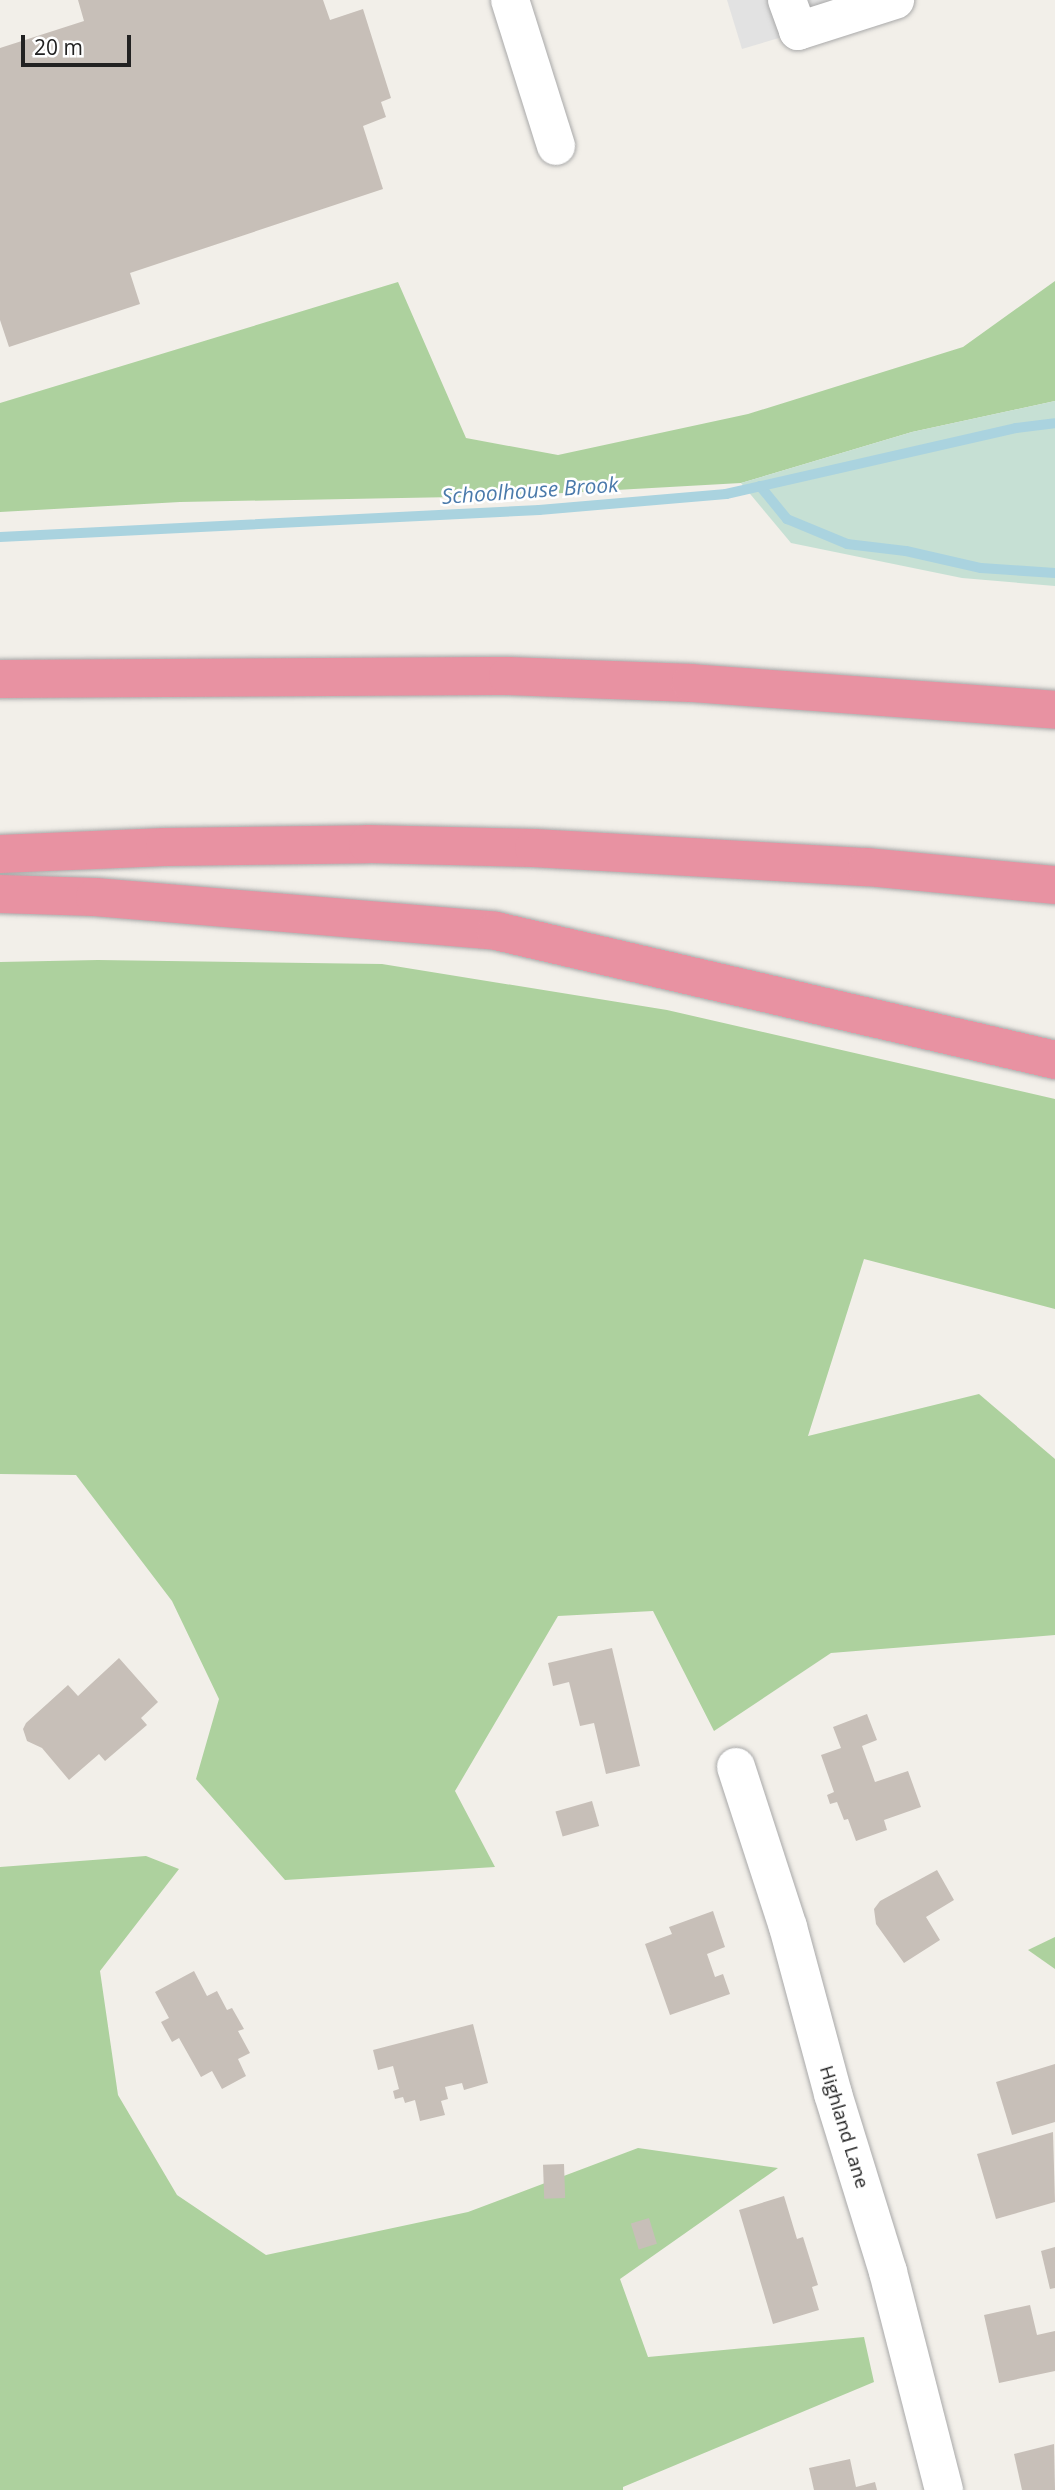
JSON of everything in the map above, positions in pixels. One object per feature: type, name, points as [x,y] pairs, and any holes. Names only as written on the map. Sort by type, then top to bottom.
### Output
[{"type":"highway","points":[[0,679],[311,675],[521,677],[691,682],[1055,710]]},
{"type":"highway","points":[[0,855],[165,847],[368,844],[534,848],[853,866],[1055,885]]},
{"type":"highway","points":[[0,894],[95,897],[496,931],[1055,1060]]},
{"type":"street","points":[[510,0],[556,146]]},
{"type":"street","points":[[788,0],[797,31],[895,0]]},
{"type":"street","name":"Highland Lane","points":[[736,1767],[788,1927],[833,2094],[888,2272],[944,2490]]},
{"type":"green space","points":[[1055,281],[1055,401],[912,432],[741,483],[509,496],[180,502],[0,512],[0,403],[398,282],[466,438],[558,455],[748,414],[963,347]]},
{"type":"green space","points":[[1055,401],[1055,586],[962,578],[791,543],[741,483],[912,432]]},
{"type":"green space","points":[[98,960],[382,964],[667,1010],[1055,1099],[1055,1309],[864,1259],[808,1436],[979,1394],[1055,1459],[1055,1635],[831,1653],[714,1731],[653,1611],[558,1616],[455,1791],[495,1867],[285,1880],[196,1779],[219,1699],[172,1601],[76,1475],[0,1474],[0,962]]},
{"type":"green space","points":[[146,1856],[179,1869],[100,1971],[118,2095],[177,2195],[266,2255],[468,2212],[638,2148],[778,2168],[620,2279],[648,2357],[864,2337],[874,2382],[623,2487],[623,2490],[0,2490],[0,1867]]},
{"type":"green space","points":[[1055,1937],[1055,1969],[1028,1950]]},
{"type":"shaded area","points":[[727,0],[837,0],[843,19],[742,49]]},
{"type":"building","points":[[78,0],[323,0],[330,20],[363,9],[391,98],[381,102],[386,117],[363,126],[383,189],[130,273],[140,304],[9,347],[0,320],[0,48],[84,21]]},
{"type":"building","points":[[612,1648],[640,1766],[606,1774],[594,1723],[580,1726],[569,1682],[553,1686],[548,1663]]},
{"type":"building","points":[[119,1658],[158,1702],[141,1718],[147,1725],[105,1761],[99,1754],[69,1780],[42,1748],[27,1741],[23,1729],[26,1723],[68,1685],[78,1696]]},
{"type":"building","points":[[867,1714],[877,1740],[862,1746],[875,1782],[908,1771],[921,1807],[884,1820],[887,1830],[856,1841],[848,1819],[844,1820],[837,1802],[830,1804],[827,1795],[834,1792],[821,1755],[841,1748],[833,1727]]},
{"type":"building","points":[[592,1801],[599,1826],[563,1836],[555,1811]]},
{"type":"building","points":[[937,1870],[954,1900],[926,1917],[940,1940],[904,1963],[876,1924],[874,1909],[880,1901]]},
{"type":"building","points":[[713,1911],[725,1947],[707,1954],[715,1977],[723,1974],[730,1994],[670,2015],[645,1944],[672,1934],[669,1927]]},
{"type":"building","points":[[194,1971],[207,1996],[217,1991],[227,2010],[232,2008],[244,2029],[238,2031],[250,2053],[238,2059],[246,2076],[222,2089],[212,2071],[201,2077],[179,2038],[172,2042],[161,2022],[169,2018],[155,1992]]},
{"type":"building","points":[[473,2024],[488,2083],[464,2090],[462,2083],[445,2087],[448,2099],[441,2101],[445,2115],[420,2121],[415,2100],[405,2103],[403,2097],[395,2099],[393,2091],[399,2089],[393,2066],[378,2070],[373,2050]]},
{"type":"building","points":[[1055,2064],[1055,2122],[1012,2135],[996,2082]]},
{"type":"building","points":[[1053,2132],[1055,2202],[996,2219],[977,2154]]},
{"type":"building","points":[[564,2164],[565,2198],[544,2199],[543,2165]]},
{"type":"building","points":[[784,2196],[797,2239],[803,2237],[818,2285],[812,2287],[819,2310],[773,2324],[739,2210]]},
{"type":"building","points":[[649,2218],[657,2244],[639,2249],[631,2224]]},
{"type":"building","points":[[1055,2247],[1055,2288],[1050,2289],[1041,2251]]},
{"type":"building","points":[[1030,2305],[1037,2335],[1055,2331],[1055,2371],[999,2383],[984,2315]]},
{"type":"building","points":[[1054,2444],[1055,2490],[1022,2490],[1014,2454]]},
{"type":"building","points":[[850,2459],[856,2487],[875,2482],[877,2490],[814,2490],[809,2468]]},
{"type":"waterway","name":"Schoolhouse Brook","points":[[0,537],[539,510],[726,494],[1016,428],[1055,423]]},
{"type":"waterway","points":[[760,486],[787,519],[847,544],[906,551],[981,568],[1055,573]]}]
